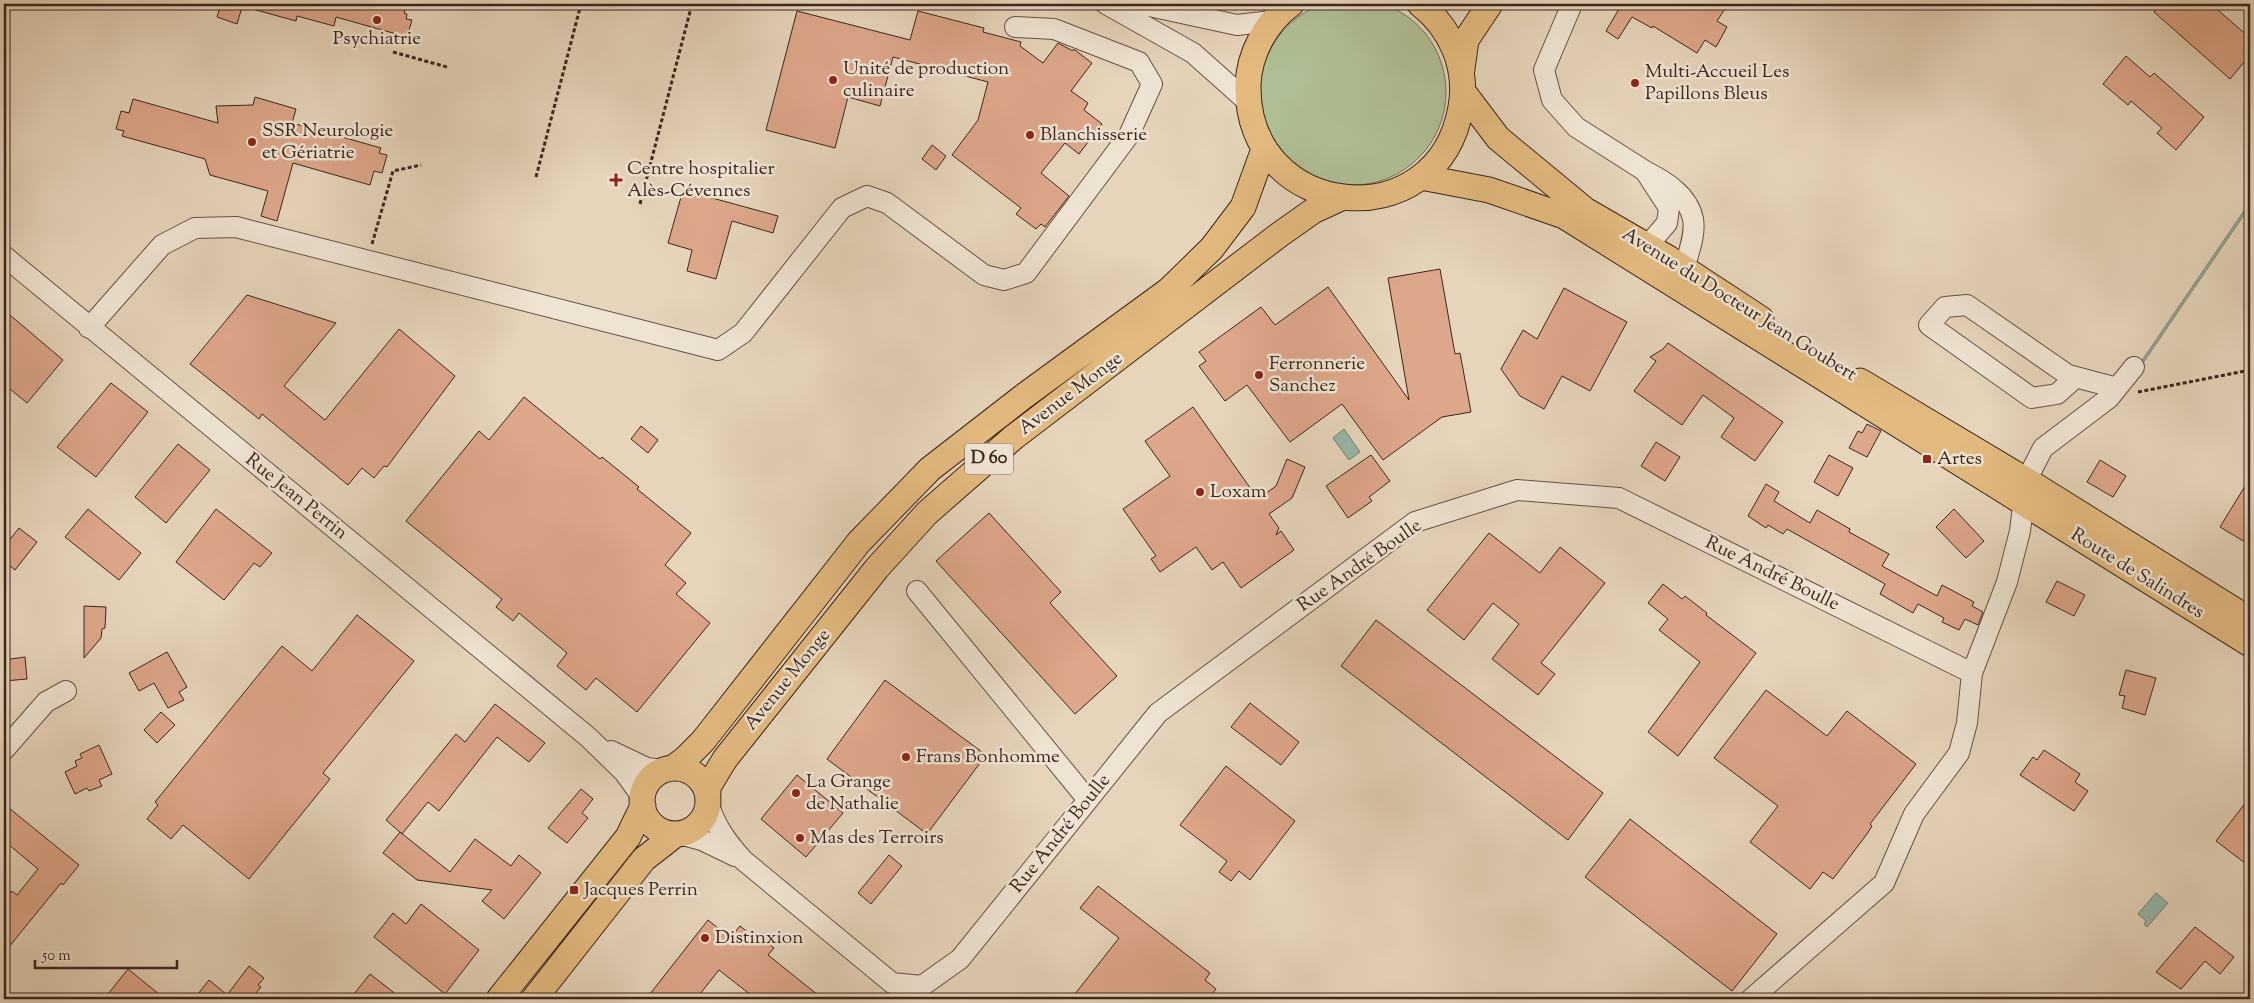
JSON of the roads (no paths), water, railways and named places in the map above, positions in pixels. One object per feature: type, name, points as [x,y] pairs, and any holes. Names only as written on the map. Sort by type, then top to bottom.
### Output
[{"type":"main road","points":[[1291,4],[1272,22],[1257,46],[1248,74],[1248,102],[1256,135],[1279,168],[1297,182],[1318,192],[1341,198],[1369,198],[1396,191],[1421,177],[1444,154],[1458,125],[1466,40],[1490,4]]},
{"type":"main road","points":[[1420,4],[1440,23],[1453,44],[1463,81]]},
{"type":"main road","name":"Avenue du Docteur Jean Goubert","points":[[1463,81],[1498,138],[1534,169],[1641,253],[1684,268],[2030,491]]},
{"type":"main road","name":"Avenue Monge","points":[[668,769],[685,759],[703,741],[859,542],[930,469],[1024,396],[1169,290],[1212,248],[1243,206],[1264,149]]},
{"type":"main road","name":"Avenue du Docteur Jean Goubert","points":[[1421,177],[1489,190],[1564,216],[1641,253],[2030,491]]},
{"type":"main road","name":"Avenue Monge","points":[[708,798],[708,787],[725,759],[877,568],[927,513],[1014,437],[1313,211],[1341,198]]},
{"type":"main road","name":"Route de Salindres","points":[[2030,491],[2250,620]]},
{"type":"main road","name":"Route de Salindres","points":[[2030,491],[2250,644]]},
{"type":"main road","points":[[499,999],[628,837],[649,780],[668,769],[684,769],[695,774],[703,782],[708,798],[706,814],[700,824],[678,834],[644,859],[534,999]]},
{"type":"main road","points":[[642,802],[651,823],[667,833],[678,834]]},
{"type":"street","points":[[1106,4],[1193,53],[1248,102]]},
{"type":"street","points":[[1140,4],[1237,25],[1272,22]]},
{"type":"street","points":[[1572,4],[1544,70],[1552,100],[1576,127],[1645,171],[1663,180],[1683,198],[1694,219],[1691,245],[1684,268]]},
{"type":"street","points":[[89,328],[162,245],[195,228],[236,227],[718,350],[743,333],[842,208],[867,196],[887,203],[984,276],[1004,280],[1026,273],[1128,135],[1152,84],[1139,62],[1054,29],[1015,27]]},
{"type":"street","points":[[1641,253],[1667,223],[1669,208],[1645,171]]},
{"type":"street","name":"Rue Jean Perrin","points":[[4,256],[89,328],[588,737],[624,772],[642,802]]},
{"type":"street","points":[[2076,377],[2056,394],[2032,398],[1929,325],[1945,307],[1967,305],[2068,375],[2076,377],[2113,393]]},
{"type":"street","points":[[1751,999],[1884,882],[1914,814],[1959,753],[1967,723],[1972,673],[2007,582],[2043,448],[2113,393],[2134,367]]},
{"type":"street","name":"Rue André Boulle","points":[[708,798],[713,817],[725,839],[743,860],[892,983],[920,993],[960,959],[1158,713],[1415,522],[1517,490],[1619,498],[1972,673]]},
{"type":"street","points":[[917,592],[1088,800]]},
{"type":"street","points":[[4,750],[46,702],[66,691]]},
{"type":"street","name":"Rue Jean Perrin","points":[[588,737],[630,761],[647,768],[668,769]]},
{"type":"street","name":"Rue André Boulle","points":[[678,834],[702,840],[743,860]]},
{"type":"place","name":"Psychiatrie","points":[[377,20]]},
{"type":"place","name":"Unité de production culinaire","points":[[833,80]]},
{"type":"place","name":"Multi-Accueil Les Papillons Bleus","points":[[1635,83]]},
{"type":"place","name":"Blanchisserie","points":[[1030,135]]},
{"type":"place","name":"SSR Neurologie et Gériatrie","points":[[252,142]]},
{"type":"place","name":"Centre hospitalier Alès-Cévennes","points":[[616,180]]},
{"type":"place","name":"Ferronnerie Sanchez","points":[[1259,375]]},
{"type":"place","name":"Artes","points":[[1927,459]]},
{"type":"place","name":"Loxam","points":[[1200,492]]},
{"type":"place","name":"Frans Bonhomme","points":[[906,757]]},
{"type":"place","name":"La Grange de Nathalie","points":[[796,793]]},
{"type":"place","name":"Mas des Terroirs","points":[[800,838]]},
{"type":"place","name":"Jacques Perrin","points":[[574,890]]},
{"type":"place","name":"Distinxion","points":[[705,938]]}]
